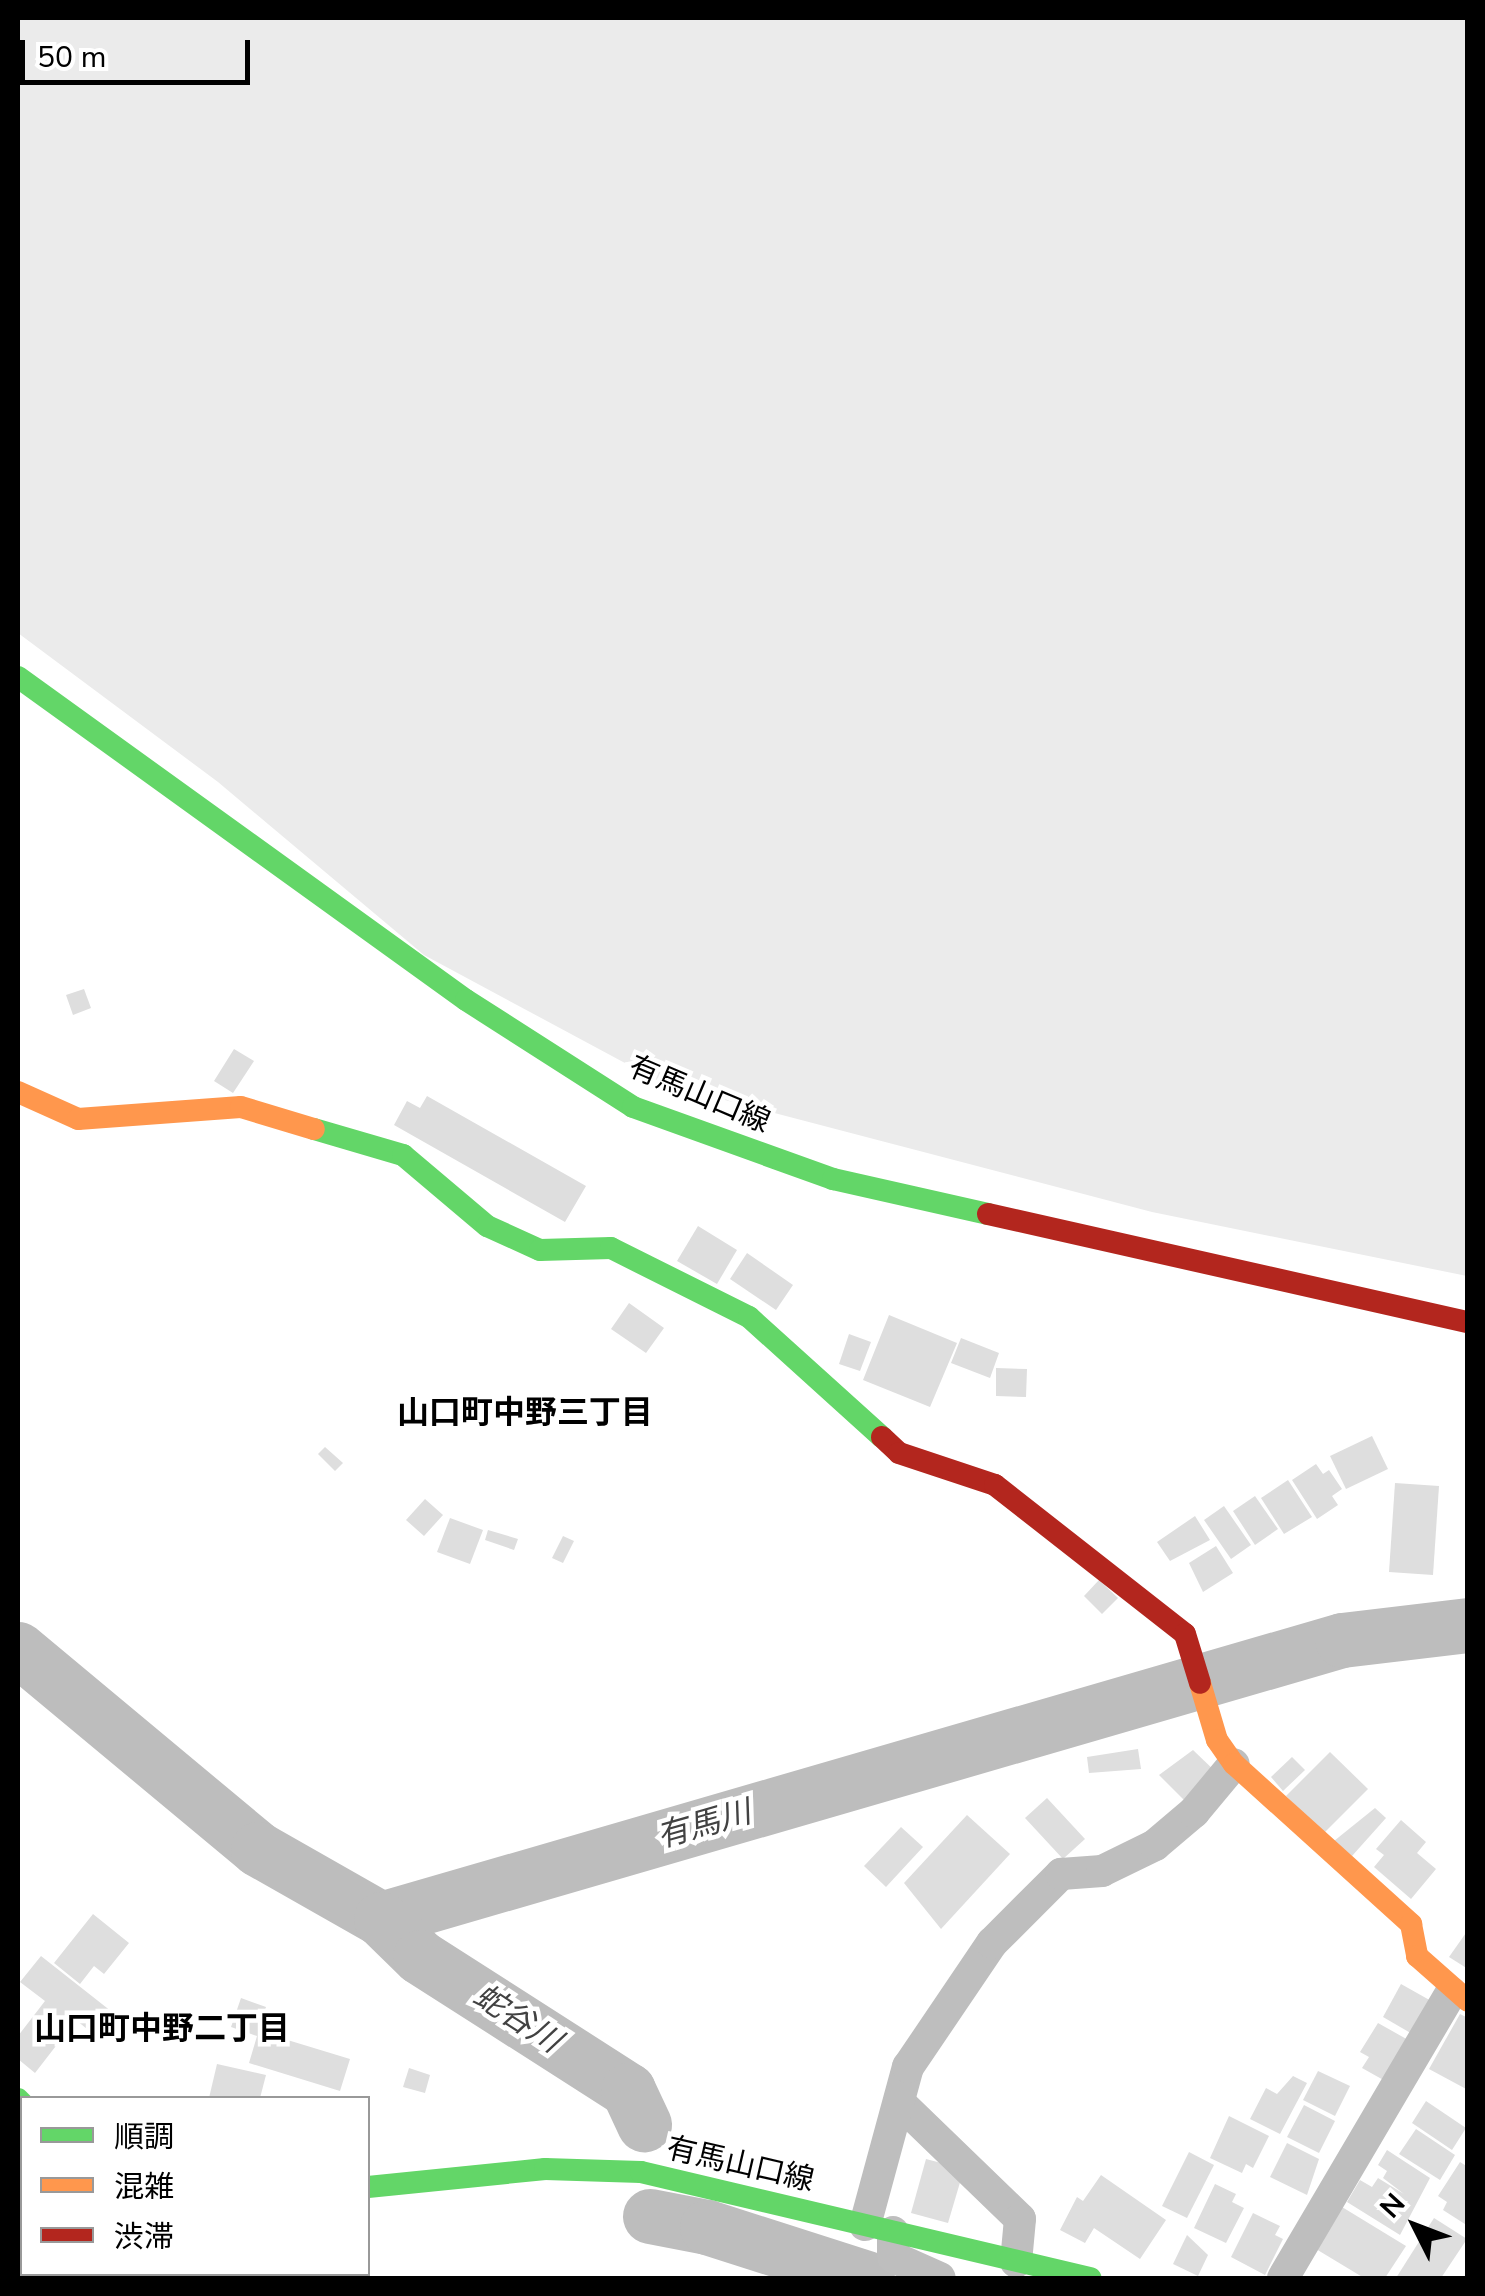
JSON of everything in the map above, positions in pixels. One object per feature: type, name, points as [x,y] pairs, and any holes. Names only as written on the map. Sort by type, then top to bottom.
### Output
[{"type":"main road","name":"有馬山口線","points":[[18,677],[466,1000],[633,1108],[834,1179],[1468,1322]]},
{"type":"main road","points":[[18,1092],[78,1119],[241,1106],[403,1155],[487,1226],[540,1250],[611,1248],[748,1316],[899,1454],[995,1485],[1185,1634],[1226,1752],[1411,1924],[1417,1956],[1460,1997]]},
{"type":"main road","name":"有馬山口線","points":[[370,2187],[545,2169],[641,2172],[1092,2278]]},
{"type":"street","points":[[940,2278],[893,2257],[879,2228],[908,2067],[992,1943],[1061,1874],[1102,1871],[1155,1845],[1194,1812],[1226,1752]]},
{"type":"street","points":[[1283,2278],[1460,1997]]},
{"type":"street","points":[[899,2102],[1020,2219],[1016,2262]]},
{"type":"shaded area","points":[[18,18],[1467,18],[1467,1276],[1152,1212],[664,1084],[424,955],[218,782],[18,633]]},
{"type":"building","points":[[84,989],[91,1008],[73,1015],[66,995]]},
{"type":"building","points":[[234,1049],[254,1061],[233,1093],[214,1081]]},
{"type":"building","points":[[427,1096],[586,1186],[565,1222],[394,1125],[407,1101],[420,1108]]},
{"type":"building","points":[[698,1226],[737,1250],[717,1284],[677,1261]]},
{"type":"building","points":[[747,1253],[793,1285],[776,1310],[730,1279]]},
{"type":"building","points":[[629,1303],[664,1328],[646,1353],[611,1329]]},
{"type":"building","points":[[889,1315],[957,1343],[930,1407],[863,1380]]},
{"type":"building","points":[[849,1334],[871,1342],[860,1371],[839,1364]]},
{"type":"building","points":[[961,1338],[999,1353],[990,1378],[951,1363]]},
{"type":"building","points":[[996,1368],[1027,1369],[1026,1397],[996,1396]]},
{"type":"building","points":[[1372,1436],[1388,1469],[1346,1489],[1330,1456]]},
{"type":"building","points":[[325,1447],[343,1463],[335,1471],[318,1454]]},
{"type":"building","points":[[1316,1464],[1323,1474],[1329,1470],[1342,1489],[1332,1496],[1338,1505],[1317,1519],[1292,1480]]},
{"type":"building","points":[[1288,1480],[1312,1517],[1284,1534],[1261,1498]]},
{"type":"building","points":[[1395,1483],[1439,1486],[1433,1575],[1389,1572]]},
{"type":"building","points":[[1255,1496],[1278,1529],[1255,1545],[1233,1511]]},
{"type":"building","points":[[425,1499],[443,1515],[424,1536],[406,1520]]},
{"type":"building","points":[[1224,1506],[1251,1545],[1231,1559],[1204,1520]]},
{"type":"building","points":[[1195,1516],[1210,1540],[1170,1561],[1157,1542]]},
{"type":"building","points":[[450,1518],[483,1530],[470,1564],[437,1552]]},
{"type":"building","points":[[488,1530],[518,1539],[514,1550],[485,1540]]},
{"type":"building","points":[[563,1536],[574,1541],[563,1563],[552,1558]]},
{"type":"building","points":[[1216,1546],[1233,1573],[1203,1592],[1189,1563]]},
{"type":"building","points":[[1099,1580],[1118,1598],[1102,1614],[1084,1596]]},
{"type":"building","points":[[1138,1749],[1141,1769],[1089,1773],[1087,1757]]},
{"type":"building","points":[[1193,1750],[1219,1775],[1189,1805],[1159,1775]]},
{"type":"building","points":[[1330,1752],[1368,1789],[1324,1833],[1286,1796]]},
{"type":"building","points":[[1292,1757],[1305,1770],[1283,1791],[1271,1777]]},
{"type":"building","points":[[1047,1798],[1085,1839],[1063,1859],[1025,1818]]},
{"type":"building","points":[[1375,1808],[1386,1818],[1352,1856],[1334,1841]]},
{"type":"building","points":[[967,1815],[1010,1854],[941,1929],[904,1883]]},
{"type":"building","points":[[1401,1820],[1426,1842],[1417,1853],[1436,1869],[1411,1899],[1374,1867],[1384,1855],[1376,1849]]},
{"type":"building","points":[[901,1827],[923,1847],[886,1887],[864,1866]]},
{"type":"building","points":[[93,1914],[129,1943],[104,1974],[94,1966],[80,1984],[54,1963]]},
{"type":"building","points":[[1468,1930],[1468,1969],[1449,1957]]},
{"type":"building","points":[[41,1956],[121,2019],[103,2042],[76,2020],[35,2073],[18,2059],[18,2036],[45,2001],[20,1982]]},
{"type":"building","points":[[1401,1984],[1433,2002],[1414,2035],[1383,2017]]},
{"type":"building","points":[[241,1998],[266,2007],[258,2031],[350,2059],[340,2091],[249,2063],[257,2036],[231,2027]]},
{"type":"building","points":[[1460,2014],[1468,2018],[1468,2090],[1429,2069]]},
{"type":"building","points":[[1378,2023],[1410,2041],[1387,2082],[1362,2068],[1369,2057],[1360,2052]]},
{"type":"building","points":[[217,2064],[266,2075],[261,2096],[209,2096]]},
{"type":"building","points":[[409,2068],[430,2075],[425,2093],[403,2087]]},
{"type":"building","points":[[1318,2071],[1350,2086],[1335,2116],[1303,2100]]},
{"type":"building","points":[[1293,2076],[1307,2083],[1280,2134],[1250,2119],[1266,2088],[1277,2094]]},
{"type":"building","points":[[1426,2101],[1466,2128],[1452,2150],[1412,2123]]},
{"type":"building","points":[[1304,2105],[1335,2121],[1319,2153],[1287,2137]]},
{"type":"building","points":[[1229,2116],[1269,2136],[1253,2168],[1246,2164],[1242,2173],[1210,2158]]},
{"type":"building","points":[[1416,2129],[1455,2155],[1440,2180],[1399,2154]]},
{"type":"building","points":[[1287,2143],[1319,2159],[1307,2195],[1270,2177]]},
{"type":"building","points":[[1387,2150],[1430,2178],[1400,2235],[1347,2202],[1360,2180],[1372,2187],[1378,2178],[1404,2194],[1383,2178],[1387,2171],[1378,2165]]},
{"type":"building","points":[[1189,2152],[1214,2165],[1187,2218],[1162,2206]]},
{"type":"building","points":[[926,2159],[964,2169],[948,2223],[911,2213]]},
{"type":"building","points":[[1460,2162],[1468,2167],[1468,2226],[1443,2210],[1447,2202],[1438,2196]]},
{"type":"building","points":[[1101,2175],[1166,2220],[1140,2259],[1094,2228],[1085,2243],[1060,2230],[1077,2197],[1083,2201]]},
{"type":"building","points":[[1215,2184],[1236,2194],[1232,2202],[1244,2208],[1226,2243],[1194,2228]]},
{"type":"building","points":[[1342,2207],[1406,2246],[1385,2278],[1364,2278],[1316,2249]]},
{"type":"building","points":[[1253,2213],[1280,2226],[1275,2235],[1283,2239],[1265,2275],[1231,2257]]},
{"type":"building","points":[[1434,2218],[1467,2239],[1441,2278],[1396,2278]]},
{"type":"building","points":[[1187,2235],[1208,2255],[1198,2276],[1173,2264]]},
{"type":"building","points":[[20,2264],[20,2276],[70,2276],[69,2278],[18,2278]]},
{"type":"waterway","name":"有馬川","points":[[18,1649],[258,1849],[381,1919],[1342,1640],[1468,1625]]},
{"type":"waterway","name":"蛇谷川","points":[[381,1919],[420,1957],[628,2090],[644,2124]]},
{"type":"waterway","name":"蛇谷川","points":[[650,2216],[707,2227],[867,2278]]},
{"type":"traffic: fast","points":[[18,677],[466,1000],[633,1107],[833,1179],[988,1214]]},
{"type":"traffic: fast","points":[[314,1129],[403,1155],[487,1226],[540,1250],[611,1248],[749,1317],[882,1437]]},
{"type":"traffic: fast","points":[[370,2187],[545,2169],[641,2172],[1091,2278]]},
{"type":"traffic: slow","points":[[18,1092],[78,1119],[241,1107],[314,1129]]},
{"type":"traffic: slow","points":[[1200,1683],[1217,1740],[1234,1764],[1411,1924],[1417,1956],[1468,2001]]},
{"type":"traffic: jam","points":[[988,1214],[1468,1322]]},
{"type":"traffic: jam","points":[[882,1437],[899,1453],[995,1485],[1185,1634],[1200,1683]]},
{"type":"district","name":"山口町中野三丁目","points":[[525,1413]]},
{"type":"district","name":"山口町中野二丁目","points":[[162,2029]]}]
